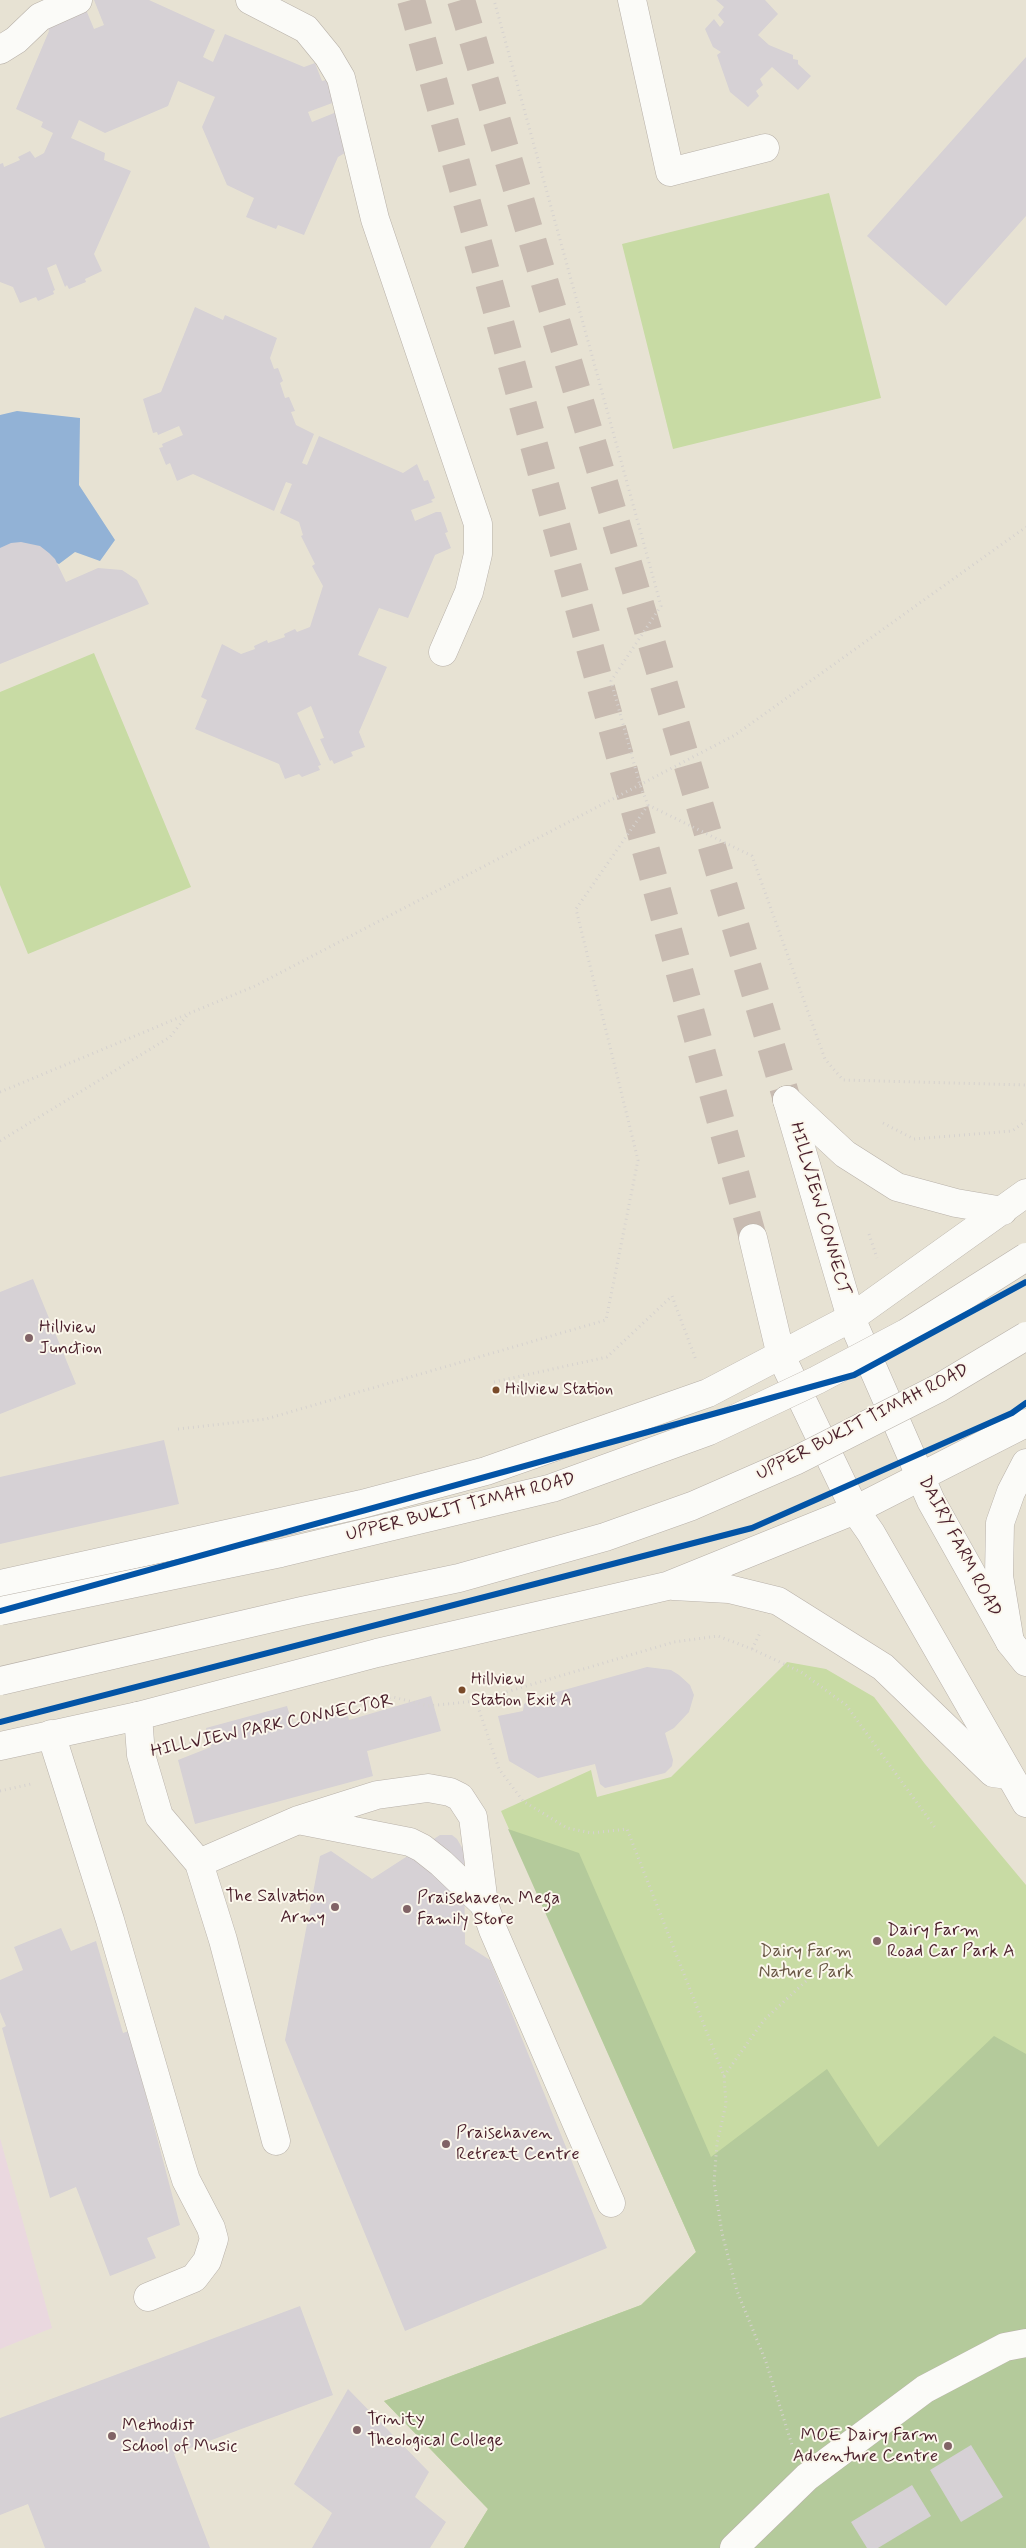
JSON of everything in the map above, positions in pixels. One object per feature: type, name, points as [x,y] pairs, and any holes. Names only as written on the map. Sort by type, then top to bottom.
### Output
[{"type":"main road","points":[[0,50],[16,40],[40,17],[78,0]]},
{"type":"main road","points":[[250,0],[306,29],[328,56],[341,78],[375,219],[478,524],[478,554],[469,592],[443,652]]},
{"type":"main road","points":[[632,0],[670,172],[765,148]]},
{"type":"main road","name":"HILLVIEW CONNECT","points":[[851,1318],[787,1100],[845,1154],[897,1187],[956,1203],[1003,1212]]},
{"type":"main road","points":[[0,1584],[362,1504],[486,1471],[708,1393],[851,1318],[1003,1212],[1026,1193]]},
{"type":"main road","points":[[754,1238],[781,1356],[855,1510],[876,1542],[1008,1775],[1026,1803]]},
{"type":"main road","name":"UPPER BUKIT TIMAH ROAD","points":[[0,1611],[281,1553],[552,1488],[709,1431],[817,1380],[906,1333],[1026,1257]]},
{"type":"main road","name":"DAIRY FARM ROAD","points":[[851,1318],[931,1501],[1018,1652]]},
{"type":"main road","name":"UPPER BUKIT TIMAH ROAD","points":[[0,1681],[302,1611],[459,1578],[605,1537],[692,1506],[795,1461],[939,1388],[1026,1336]]},
{"type":"main road","points":[[0,1746],[138,1716],[377,1653],[666,1586],[855,1510],[922,1478],[1026,1423]]},
{"type":"main road","points":[[1018,1652],[999,1576],[1000,1523],[1011,1492],[1026,1464]]},
{"type":"main road","points":[[666,1586],[729,1589],[778,1601],[883,1667],[992,1773],[1008,1775]]},
{"type":"main road","points":[[138,1716],[141,1755],[159,1816],[199,1863],[223,1940],[276,2141]]},
{"type":"main road","points":[[50,1734],[110,1920],[186,2180],[211,2228],[214,2240],[207,2262],[194,2278],[148,2297]]},
{"type":"main road","points":[[199,1863],[298,1820],[377,1794],[428,1788],[450,1792],[460,1797],[473,1817],[484,1904],[493,1930],[611,2202]]},
{"type":"main road","points":[[298,1820],[410,1842],[422,1848],[442,1863],[484,1904]]},
{"type":"main road","points":[[734,2548],[807,2477],[925,2389],[1005,2347],[1026,2343]]},
{"type":"path","points":[[494,0],[661,606],[612,681],[640,785],[648,804],[752,856],[825,1059],[843,1080],[1025,1086],[1026,1091]]},
{"type":"path","points":[[0,1092],[255,986],[735,735],[1026,527]]},
{"type":"path","points":[[178,1429],[266,1419],[606,1320],[638,1160],[576,909],[648,804]]},
{"type":"path","points":[[0,1141],[170,1037],[190,1013]]},
{"type":"path","points":[[883,1123],[914,1139],[1012,1131],[1026,1121]]},
{"type":"path","points":[[494,1382],[607,1357],[672,1296]]},
{"type":"path","name":"HILLVIEW PARK CONNECTOR","points":[[141,1755],[393,1697],[428,1706],[476,1701],[674,1642],[718,1636],[752,1649],[800,1672],[846,1705],[936,1829]]},
{"type":"path","points":[[476,1701],[499,1769],[523,1801],[567,1828],[592,1833],[627,1828],[724,2076],[726,2104],[717,2143],[714,2182],[722,2233],[737,2291],[766,2362],[790,2440],[807,2477]]},
{"type":"path","points":[[0,1791],[62,1776]]},
{"type":"path","points":[[724,2076],[764,2020],[830,1958]]},
{"type":"shaded area","points":[[0,2138],[52,2328],[0,2349]]},
{"type":"green space","points":[[829,193],[881,398],[673,449],[622,244]]},
{"type":"green space","points":[[94,653],[191,887],[28,954],[0,885],[0,692]]},
{"type":"green space","name":"Dairy Farm Nature Park","points":[[787,1662],[826,1669],[874,1697],[925,1764],[1026,1885],[1026,2548],[464,2548],[488,2509],[384,2401],[641,2305],[696,2252],[501,1811],[591,1770],[597,1797],[671,1777]]},
{"type":"green space","name":"Dairy Farm Nature Park","points":[[508,1829],[579,1853],[711,2157],[827,2069],[878,2147],[994,2036],[1026,2054],[1026,2548],[464,2548],[488,2509],[384,2401],[641,2305],[696,2252]]},
{"type":"water","points":[[17,411],[80,418],[79,485],[115,540],[100,561],[75,552],[59,564],[15,547],[0,548],[0,415]]},
{"type":"building","points":[[82,0],[94,29],[104,25],[94,0],[149,0],[215,30],[203,57],[213,62],[225,34],[304,67],[315,63],[322,81],[326,80],[335,102],[308,112],[312,122],[339,111],[350,150],[338,157],[304,235],[278,225],[276,229],[246,217],[254,198],[227,185],[202,127],[215,97],[178,81],[168,106],[105,133],[79,120],[71,138],[105,153],[104,160],[131,171],[94,254],[102,271],[85,279],[86,282],[69,289],[67,285],[65,287],[56,264],[47,268],[55,290],[53,291],[54,294],[38,301],[36,297],[20,303],[13,287],[0,282],[0,164],[3,163],[4,167],[20,160],[18,157],[30,151],[35,158],[44,153],[53,133],[41,127],[43,122],[16,109],[49,31],[44,19]]},
{"type":"building","points":[[716,0],[765,0],[778,14],[758,35],[769,45],[793,55],[793,59],[798,60],[798,64],[811,76],[798,90],[772,67],[760,79],[763,85],[756,91],[759,96],[748,107],[730,92],[717,55],[721,52],[713,47],[705,29],[714,19],[720,27],[724,22],[718,15],[724,7]]},
{"type":"building","points":[[1026,57],[1026,216],[946,306],[867,236]]},
{"type":"building","points":[[195,307],[223,320],[225,315],[277,338],[270,358],[274,369],[278,368],[283,381],[280,383],[285,398],[289,397],[295,411],[291,412],[296,425],[314,434],[302,463],[307,465],[319,436],[403,473],[417,464],[424,481],[428,480],[435,498],[431,500],[433,502],[411,510],[415,521],[436,512],[441,512],[448,532],[445,533],[451,548],[435,555],[408,618],[379,608],[358,655],[387,667],[359,732],[365,747],[351,752],[353,756],[334,764],[332,760],[330,761],[320,739],[324,738],[311,706],[297,713],[321,765],[318,766],[320,770],[302,777],[299,774],[285,779],[279,764],[195,729],[207,700],[201,697],[222,644],[241,654],[255,649],[254,646],[267,640],[268,643],[285,637],[284,634],[295,629],[297,632],[310,627],[323,586],[312,566],[315,564],[301,536],[303,535],[299,522],[280,513],[292,484],[286,482],[274,511],[193,474],[177,481],[170,463],[166,465],[159,448],[163,447],[162,444],[183,435],[179,426],[158,435],[157,432],[153,433],[143,399],[161,392]]},
{"type":"building","points":[[21,542],[40,546],[49,553],[55,559],[66,582],[98,568],[122,570],[137,580],[149,604],[0,664],[0,548],[11,543]]},
{"type":"building","name":"Hillview Junction","points":[[33,1279],[76,1384],[0,1414],[0,1292]]},
{"type":"building","points":[[164,1440],[179,1504],[0,1544],[0,1477]]},
{"type":"building","points":[[647,1667],[671,1670],[690,1685],[694,1695],[689,1712],[674,1728],[665,1733],[673,1760],[672,1766],[665,1773],[605,1788],[600,1784],[595,1764],[538,1778],[509,1761],[498,1716],[523,1711],[524,1704],[535,1698]]},
{"type":"building","points":[[431,1696],[441,1731],[367,1751],[373,1776],[195,1824],[178,1760],[211,1747],[206,1728],[287,1706],[292,1723],[346,1708],[349,1720]]},
{"type":"building","name":"Praisehaven Retreat Centre","points":[[440,1835],[452,1835],[457,1839],[464,1851],[465,1944],[490,1960],[607,2248],[405,2331],[285,2040],[320,1856],[331,1851],[372,1879]]},
{"type":"building","points":[[61,1928],[71,1951],[96,1941],[123,2033],[129,2031],[180,2225],[147,2238],[156,2258],[110,2276],[76,2187],[50,2198],[2,2028],[6,2026],[0,2012],[0,1980],[23,1970],[14,1947]]},
{"type":"building","name":"Methodist School of Music","points":[[300,2306],[333,2395],[174,2454],[210,2548],[45,2548],[28,2504],[0,2515],[0,2418]]},
{"type":"building","name":"Trinity Theological College","points":[[348,2389],[429,2472],[415,2497],[446,2522],[430,2548],[312,2548],[332,2513],[294,2484]]},
{"type":"building","points":[[971,2445],[1003,2497],[961,2522],[930,2470]]},
{"type":"building","points":[[912,2485],[931,2516],[878,2548],[867,2548],[851,2522]]},
{"type":"tunnel","points":[[411,0],[753,1238]]},
{"type":"tunnel","points":[[461,0],[787,1100]]},
{"type":"transit line","points":[[0,1611],[854,1375],[1026,1282]]},
{"type":"transit line","points":[[0,1722],[752,1528],[1012,1413],[1026,1403]]},
{"type":"place","name":"Hillview Junction","points":[[29,1338]]},
{"type":"place","name":"Hillview Station","points":[[496,1390]]},
{"type":"place","name":"Hillview Station Exit A","points":[[462,1690]]},
{"type":"place","name":"The Salvation Army","points":[[335,1907]]},
{"type":"place","name":"Praisehaven Mega Family Store","points":[[407,1909]]},
{"type":"place","name":"Dairy Farm Road Car Park A","points":[[877,1941]]},
{"type":"place","name":"Praisehaven Retreat Centre","points":[[446,2144]]},
{"type":"place","name":"Trinity Theological College","points":[[357,2430]]},
{"type":"place","name":"Methodist School of Music","points":[[112,2436]]},
{"type":"place","name":"MOE Dairy Farm Adventure Centre","points":[[948,2446]]}]
